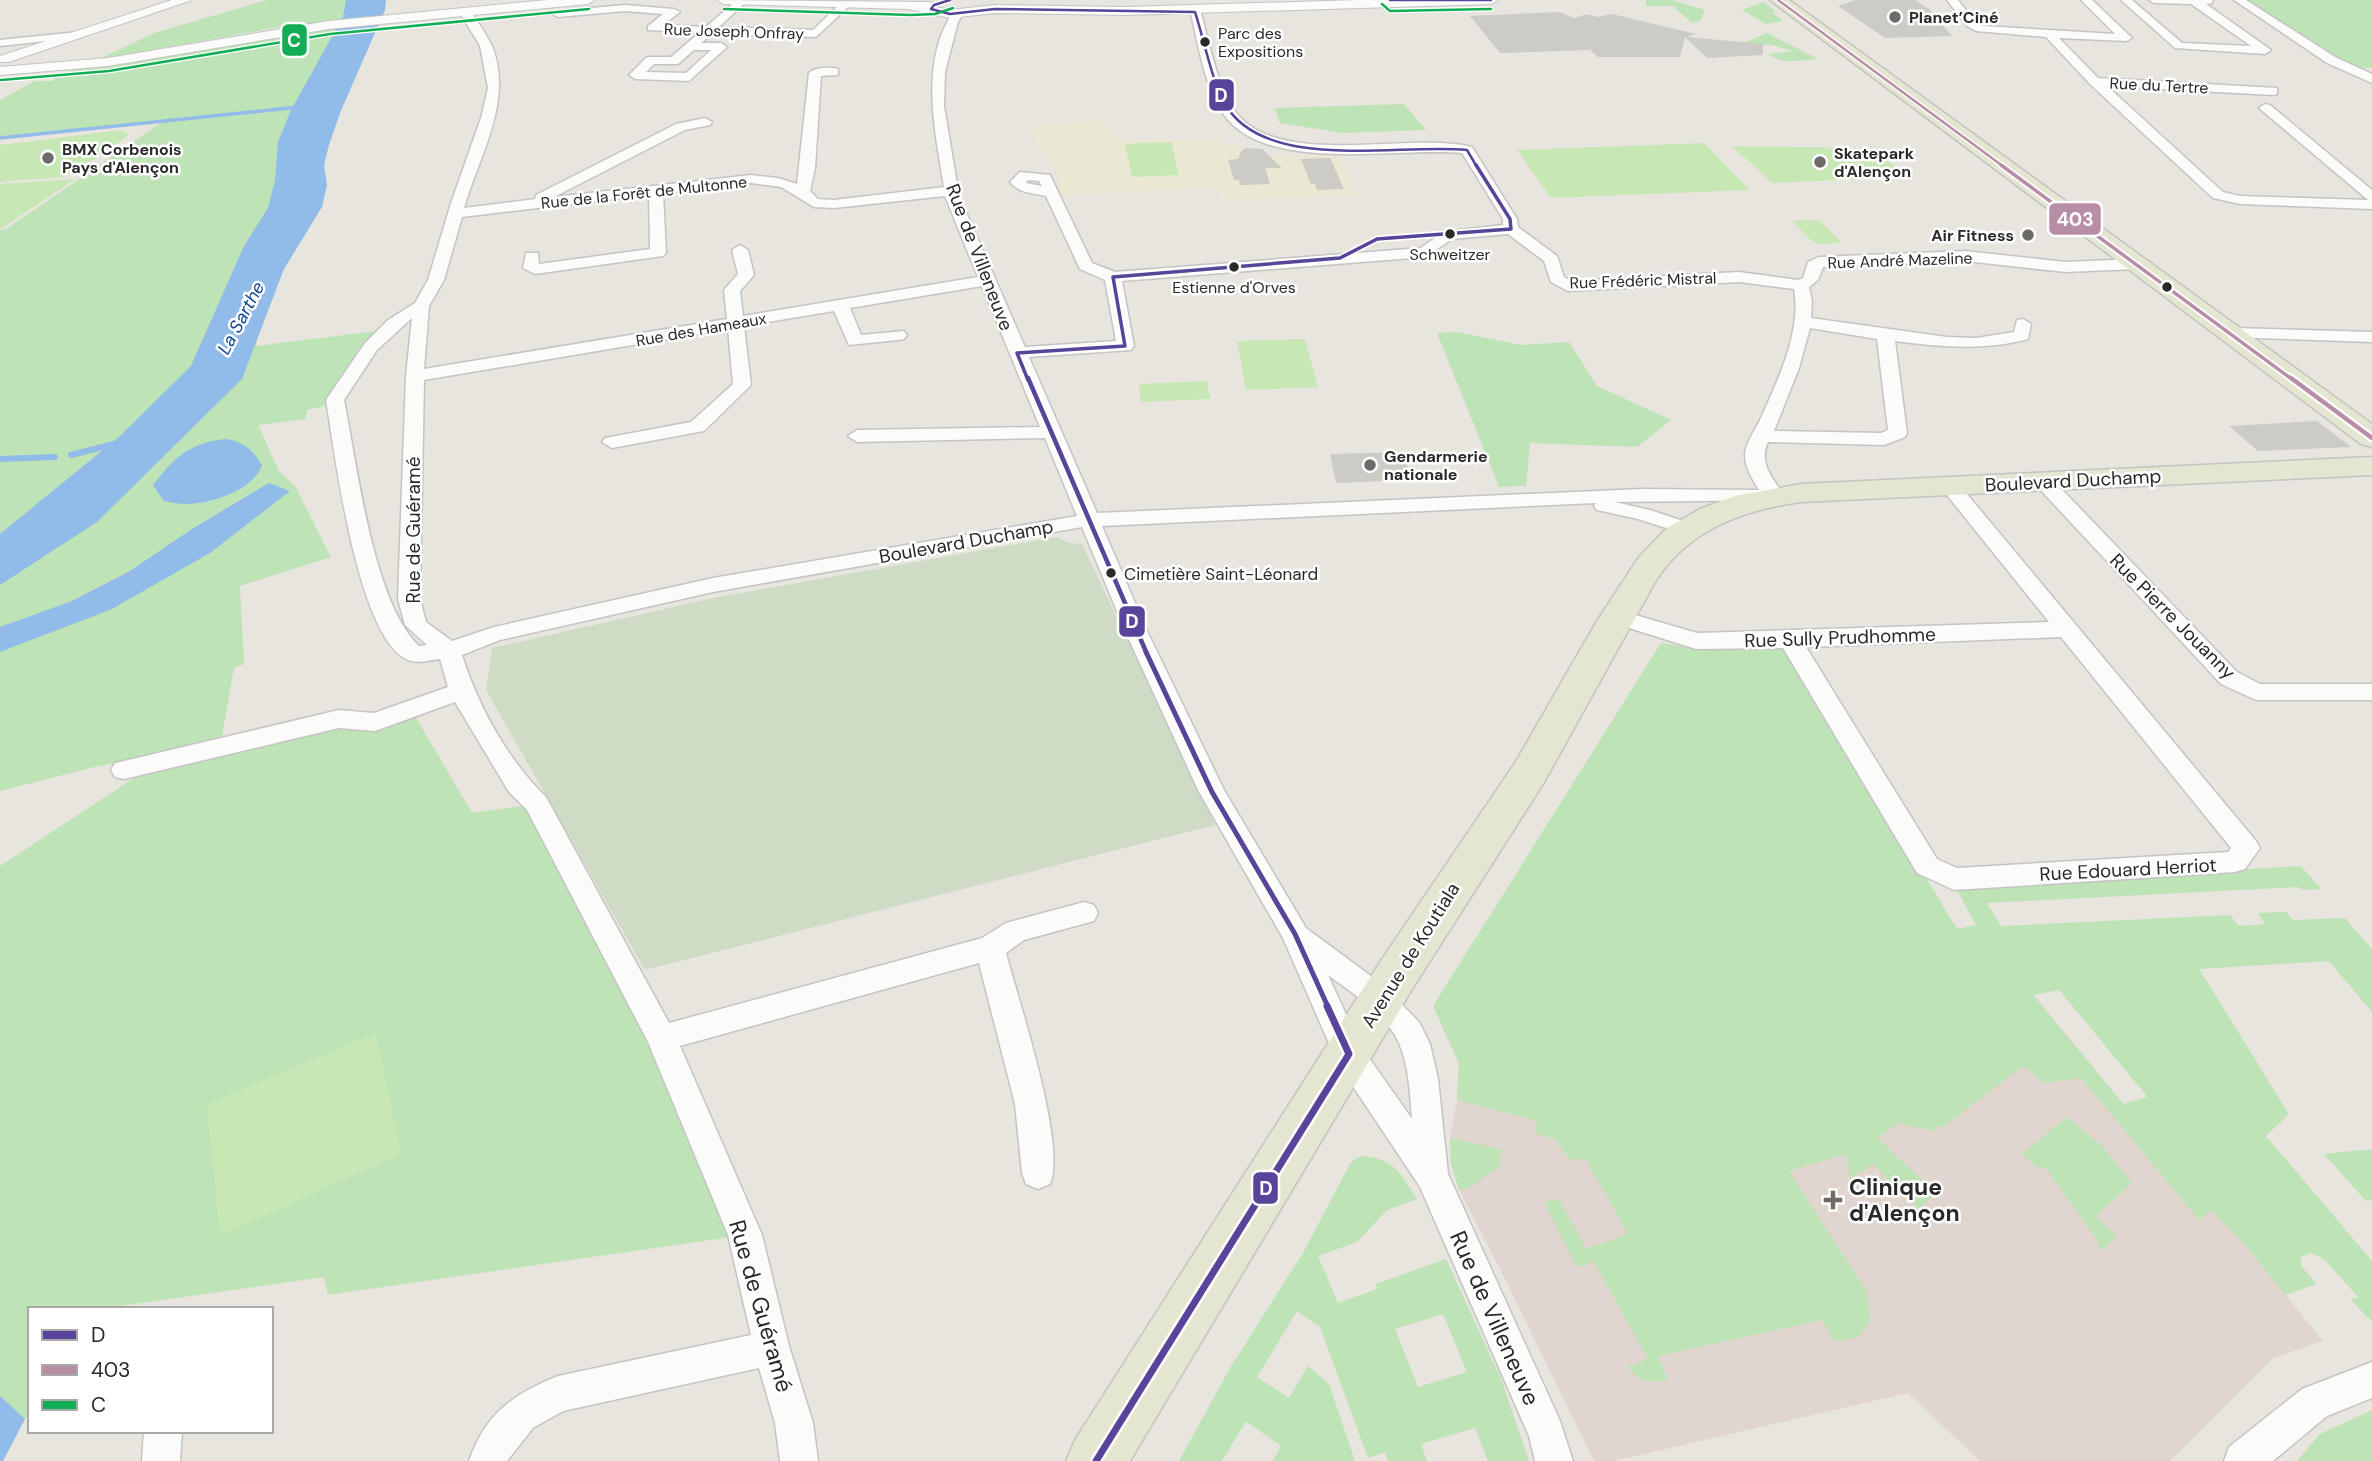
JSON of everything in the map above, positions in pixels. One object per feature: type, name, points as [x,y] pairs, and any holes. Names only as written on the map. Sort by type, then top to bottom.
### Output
[{"type":"main road","points":[[1778,0],[2372,438]]},
{"type":"main road","name":"Boulevard Duchamp","points":[[1688,529],[1721,511],[1775,496],[1949,485],[2372,466]]},
{"type":"main road","name":"Avenue de Koutiala","points":[[1096,1461],[1349,1054],[1379,1000],[1553,734],[1632,591],[1665,547],[1688,529]]},
{"type":"street","points":[[0,61],[185,0]]},
{"type":"street","points":[[0,71],[108,62],[329,24],[388,19],[460,6],[588,0]]},
{"type":"street","points":[[724,0],[939,6],[962,9],[1125,10],[1491,0]]},
{"type":"street","points":[[1952,0],[1971,24],[1980,29],[2126,38],[2086,0]]},
{"type":"street","points":[[2126,0],[2179,46],[2265,50],[2194,1]]},
{"type":"street","points":[[2154,0],[2231,1],[2331,60],[2372,79]]},
{"type":"street","points":[[691,46],[721,47],[689,77],[635,75],[651,60],[674,61],[709,30],[742,1]]},
{"type":"street","points":[[558,14],[629,4]]},
{"type":"street","name":"Rue Joseph Onfray","points":[[629,4],[674,12],[652,28],[816,34],[846,4]]},
{"type":"street","name":"Rue de Guéramé","points":[[460,6],[486,46],[494,88],[488,118],[455,213],[436,280],[421,306],[415,376],[409,599],[416,625],[449,651],[461,691],[518,785],[537,804],[661,1038],[745,1235],[771,1346],[794,1423],[799,1461]]},
{"type":"street","name":"Rue de Villeneuve","points":[[962,9],[939,72],[938,106],[950,191],[1137,634],[1212,792],[1295,934],[1349,1054],[1432,1176],[1547,1434],[1555,1461]]},
{"type":"street","points":[[1053,193],[1086,267],[1113,277],[1425,252],[1448,236],[1511,229],[1510,219],[1467,150],[1328,150],[1274,141],[1253,132],[1231,116],[1195,10]]},
{"type":"street","name":"Rue du Tertre","points":[[2049,34],[2095,82],[2273,91]]},
{"type":"street","points":[[0,43],[78,35]]},
{"type":"street","points":[[803,191],[808,168],[815,73],[834,72]]},
{"type":"street","points":[[2095,82],[2218,195],[2240,200],[2372,205]]},
{"type":"street","points":[[2265,108],[2372,197]]},
{"type":"street","points":[[529,205],[681,127],[705,122]]},
{"type":"street","points":[[768,180],[808,168]]},
{"type":"street","name":"Rue de la Forêt de Multonne","points":[[455,213],[768,180],[803,191],[814,203],[834,204],[950,191]]},
{"type":"street","points":[[532,256],[531,268],[535,269],[658,253],[656,190]]},
{"type":"street","name":"Rue Frédéric Mistral","points":[[1511,229],[1551,259],[1557,279],[1568,286],[1739,277],[1801,285]]},
{"type":"street","points":[[612,442],[696,427],[742,384],[732,290],[746,275],[740,250]]},
{"type":"street","name":"Rue André Mazeline","points":[[1801,285],[1810,280],[1814,265],[1819,262],[1965,256],[2065,267],[2138,264]]},
{"type":"street","points":[[1017,353],[1125,346],[1113,277]]},
{"type":"street","name":"Rue des Hameaux","points":[[415,376],[987,280]]},
{"type":"street","points":[[1775,496],[1765,485],[1755,462],[1754,452],[1782,390],[1803,321],[1806,295],[1801,285]]},
{"type":"street","points":[[840,305],[855,341],[898,335]]},
{"type":"street","name":"Boulevard Duchamp","points":[[421,306],[405,313],[360,359],[335,400],[362,542],[381,604],[398,639],[414,654],[449,651],[494,634],[713,585],[1088,520],[1642,495],[1775,496]]},
{"type":"street","points":[[1803,321],[1986,344],[2009,341],[2022,335],[2024,324]]},
{"type":"street","points":[[1762,436],[1884,439],[1898,433],[1885,333]]},
{"type":"street","points":[[2232,333],[2372,337]]},
{"type":"street","points":[[857,436],[1051,432]]},
{"type":"street","name":"Rue Pierre Jouanny","points":[[2043,481],[2229,678],[2256,692],[2372,692]]},
{"type":"street","name":"Rue Edouard Herriot","points":[[1790,640],[1927,866],[1954,879],[2235,862],[2247,848],[2064,629],[1949,485]]},
{"type":"street","points":[[1642,495],[1688,529]]},
{"type":"street","name":"Boulevard Duchamp","points":[[1534,501],[1613,507],[1688,529]]},
{"type":"street","name":"Rue Sully Prudhomme","points":[[1618,617],[1696,641],[2064,629]]},
{"type":"street","points":[[124,770],[339,719],[374,722],[461,691]]},
{"type":"street","points":[[661,1038],[990,948],[1016,931],[1084,913]]},
{"type":"street","points":[[1295,934],[1379,1000],[1408,1030],[1418,1054],[1432,1176]]},
{"type":"street","points":[[990,948],[1031,1104],[1038,1173]]},
{"type":"street","points":[[488,1461],[493,1446],[520,1415],[558,1394],[748,1354],[771,1346]]},
{"type":"street","points":[[2243,1461],[2315,1402],[2372,1380]]},
{"type":"street","points":[[161,1461],[163,1433]]},
{"type":"shaded area","points":[[1095,120],[1116,137],[1129,140],[1214,139],[1265,157],[1338,154],[1357,196],[1222,200],[1218,188],[1061,195],[1057,185],[1061,182],[1050,157],[1048,153],[1041,152],[1030,127]]},
{"type":"shaded area","name":"Clinique d'Alençon","points":[[1977,926],[2210,1209],[2247,1247],[2323,1341],[2273,1358],[2170,1461],[1980,1461],[1908,1393],[1614,1461],[1594,1461],[1459,1190],[1451,1164],[1450,1138],[1457,1100],[1459,1063],[1441,1025]]},
{"type":"green space","points":[[267,0],[351,0],[350,18],[268,29],[97,60],[154,33]]},
{"type":"green space","points":[[1646,0],[1672,0],[1705,10],[1700,21],[1692,23],[1673,6],[1646,6]]},
{"type":"green space","points":[[2248,0],[2372,0],[2372,68],[2353,67]]},
{"type":"green space","points":[[1764,2],[1783,21],[1766,24],[1742,10]]},
{"type":"green space","points":[[338,27],[294,106],[256,346],[377,331],[324,406],[307,410],[306,419],[258,425],[279,471],[295,486],[331,557],[240,586],[244,664],[234,668],[220,747],[98,766],[0,791],[0,230],[5,230],[162,122],[0,137],[0,100],[35,81],[51,81],[73,70],[148,60],[257,38]]},
{"type":"green space","points":[[1767,33],[1818,59],[1779,60],[1769,54],[1793,51],[1772,45],[1741,44]]},
{"type":"green space","points":[[1404,104],[1426,130],[1342,133],[1280,123],[1275,108]]},
{"type":"green space","name":"BMX Corbenois Pays d'Alençon","points":[[122,130],[129,135],[76,172],[60,177],[0,182],[0,145]]},
{"type":"green space","points":[[1171,142],[1179,175],[1132,177],[1125,144]]},
{"type":"green space","points":[[1704,143],[1750,190],[1551,198],[1517,150]]},
{"type":"green space","name":"Skatepark d'Alençon","points":[[1732,146],[1872,148],[1907,177],[1772,183]]},
{"type":"green space","points":[[75,179],[1,229],[0,229],[0,184]]},
{"type":"green space","points":[[1819,220],[1842,243],[1815,244],[1792,221]]},
{"type":"green space","points":[[1457,332],[1521,345],[1569,342],[1597,386],[1671,420],[1637,447],[1530,443],[1526,486],[1499,487],[1437,333]]},
{"type":"green space","points":[[1305,339],[1318,387],[1246,390],[1237,341]]},
{"type":"green space","points":[[1207,381],[1210,399],[1141,402],[1139,384]]},
{"type":"green space","name":"Cimetière Saint-Léonard","points":[[1056,537],[1069,543],[1082,544],[1215,825],[645,970],[486,690],[492,648],[713,598]]},
{"type":"green space","points":[[1661,643],[1702,649],[1780,647],[1790,653],[1957,929],[1976,925],[1958,892],[1959,888],[1972,884],[2301,866],[2321,889],[2302,890],[2298,887],[1987,903],[2001,926],[2230,915],[2239,926],[2265,924],[2258,913],[2286,912],[2293,920],[2345,918],[2372,949],[2372,1012],[2329,961],[2199,969],[2289,1114],[2266,1136],[2372,1261],[2372,1322],[2351,1300],[2358,1297],[2324,1259],[2311,1253],[2301,1257],[2301,1266],[2317,1284],[2285,1295],[2247,1247],[2211,1210],[2200,1221],[2081,1078],[2044,1083],[2023,1066],[1943,1127],[1939,1125],[1931,1132],[1899,1122],[1878,1138],[1936,1193],[1919,1209],[1873,1164],[1850,1179],[1846,1154],[1789,1171],[1867,1292],[1870,1320],[1859,1337],[1835,1342],[1822,1320],[1658,1356],[1668,1380],[1645,1381],[1628,1367],[1648,1359],[1594,1262],[1577,1267],[1544,1202],[1559,1199],[1586,1249],[1628,1234],[1585,1158],[1571,1161],[1555,1139],[1536,1134],[1537,1121],[1457,1100],[1459,1063],[1433,1006]],"holes":[[[2059,990],[2147,1096],[2123,1104],[2033,995]]]},
{"type":"green space","points":[[411,709],[472,813],[537,804],[745,1235],[328,1295],[324,1277],[112,1307],[28,1307],[28,1415],[0,1456],[0,866],[140,774]]},
{"type":"green space","points":[[376,1033],[401,1154],[220,1236],[207,1104]]},
{"type":"green space","points":[[2067,1117],[2101,1145],[2132,1183],[2096,1216],[2117,1237],[2100,1252],[2097,1240],[2046,1168],[2037,1167],[2022,1154]]},
{"type":"green space","points":[[1450,1138],[1501,1149],[1500,1166],[1472,1186],[1459,1190],[1451,1164]]},
{"type":"green space","points":[[2372,1149],[2372,1200],[2366,1201],[2324,1154]]},
{"type":"green space","points":[[1361,1156],[1389,1164],[1401,1174],[1417,1199],[1387,1210],[1357,1242],[1318,1256],[1338,1303],[1377,1289],[1376,1284],[1446,1259],[1501,1379],[1529,1461],[1488,1461],[1475,1428],[1421,1444],[1427,1461],[1388,1461],[1385,1452],[1368,1458],[1320,1327],[1297,1311],[1257,1377],[1289,1398],[1308,1366],[1329,1384],[1355,1461],[1273,1461],[1281,1446],[1246,1421],[1222,1461],[1179,1461],[1230,1368],[1303,1253],[1351,1162]],"holes":[[[1443,1314],[1467,1372],[1418,1387],[1395,1329]]]},
{"type":"green space","points":[[2372,1410],[2372,1461],[2297,1461],[2320,1434]]},
{"type":"water","name":"La Sarthe","points":[[346,0],[386,0],[385,10],[340,113],[329,145],[324,165],[327,185],[322,207],[284,269],[242,379],[97,522],[0,585],[0,534],[120,436],[191,366],[244,246],[268,208],[275,180],[278,142],[291,110],[343,17]]},
{"type":"water","points":[[226,439],[247,448],[262,465],[250,482],[230,494],[207,501],[186,504],[164,501],[153,485],[176,459],[202,444]]},
{"type":"water","points":[[269,483],[290,491],[210,553],[112,609],[0,652],[0,627],[72,601],[130,571],[192,529]]},
{"type":"water","points":[[0,1396],[25,1419],[3,1461],[0,1461]]},
{"type":"building","name":"Planet’Ciné","points":[[1856,0],[1915,0],[1929,9],[1952,36],[1885,38],[1838,6]]},
{"type":"building","points":[[1560,12],[1574,18],[1587,14],[1598,17],[1612,14],[1696,34],[1687,37],[1763,44],[1763,55],[1707,58],[1685,37],[1680,57],[1598,57],[1590,50],[1500,53],[1470,16]]},
{"type":"building","points":[[1262,149],[1282,168],[1265,168],[1270,184],[1240,185],[1239,180],[1234,180],[1228,160],[1238,159],[1242,150]]},
{"type":"building","points":[[1330,158],[1344,189],[1317,190],[1315,184],[1311,184],[1301,159]]},
{"type":"building","points":[[2317,421],[2351,447],[2258,451],[2229,426]]},
{"type":"building","name":"Gendarmerie nationale","points":[[1403,452],[1412,480],[1336,483],[1330,454]]},
{"type":"waterway","points":[[0,138],[299,107]]},
{"type":"waterway","points":[[71,455],[114,444]]},
{"type":"waterway","points":[[0,459],[55,457]]},
{"type":"transit line","name":"D","points":[[950,0],[934,5],[931,9],[950,14],[995,9],[1195,12],[1224,103],[1243,126],[1269,140],[1300,148],[1334,150],[1438,147],[1467,150],[1510,219],[1511,229],[1377,239],[1340,258],[1113,277],[1125,346],[1017,353],[1137,633],[1212,792],[1295,934],[1349,1054],[1096,1461]]},
{"type":"transit line","name":"D","points":[[1390,0],[1491,0]]},
{"type":"transit line","name":"403","points":[[1778,0],[2372,438]]},
{"type":"transit line","name":"C","points":[[1382,4],[1390,11],[1491,9]]},
{"type":"transit line","name":"C","points":[[724,9],[911,15],[935,14],[953,8]]},
{"type":"transit line","name":"C","points":[[1,80],[109,71],[330,34],[589,9]]},
{"type":"place","name":"Planet’Ciné","points":[[1895,17]]},
{"type":"place","name":"Parc des Expositions","points":[[1205,42]]},
{"type":"place","name":"BMX Corbenois Pays d'Alençon","points":[[48,158]]},
{"type":"place","name":"Skatepark d'Alençon","points":[[1820,162]]},
{"type":"place","name":"Schweitzer","points":[[1450,234]]},
{"type":"place","name":"Air Fitness","points":[[2028,235]]},
{"type":"place","name":"Estienne d'Orves","points":[[1234,267]]},
{"type":"place","name":"Gendarmerie nationale","points":[[1370,465]]},
{"type":"place","name":"Cimetière Saint-Léonard","points":[[1111,573]]},
{"type":"place","name":"Clinique d'Alençon","points":[[1833,1200]]}]
